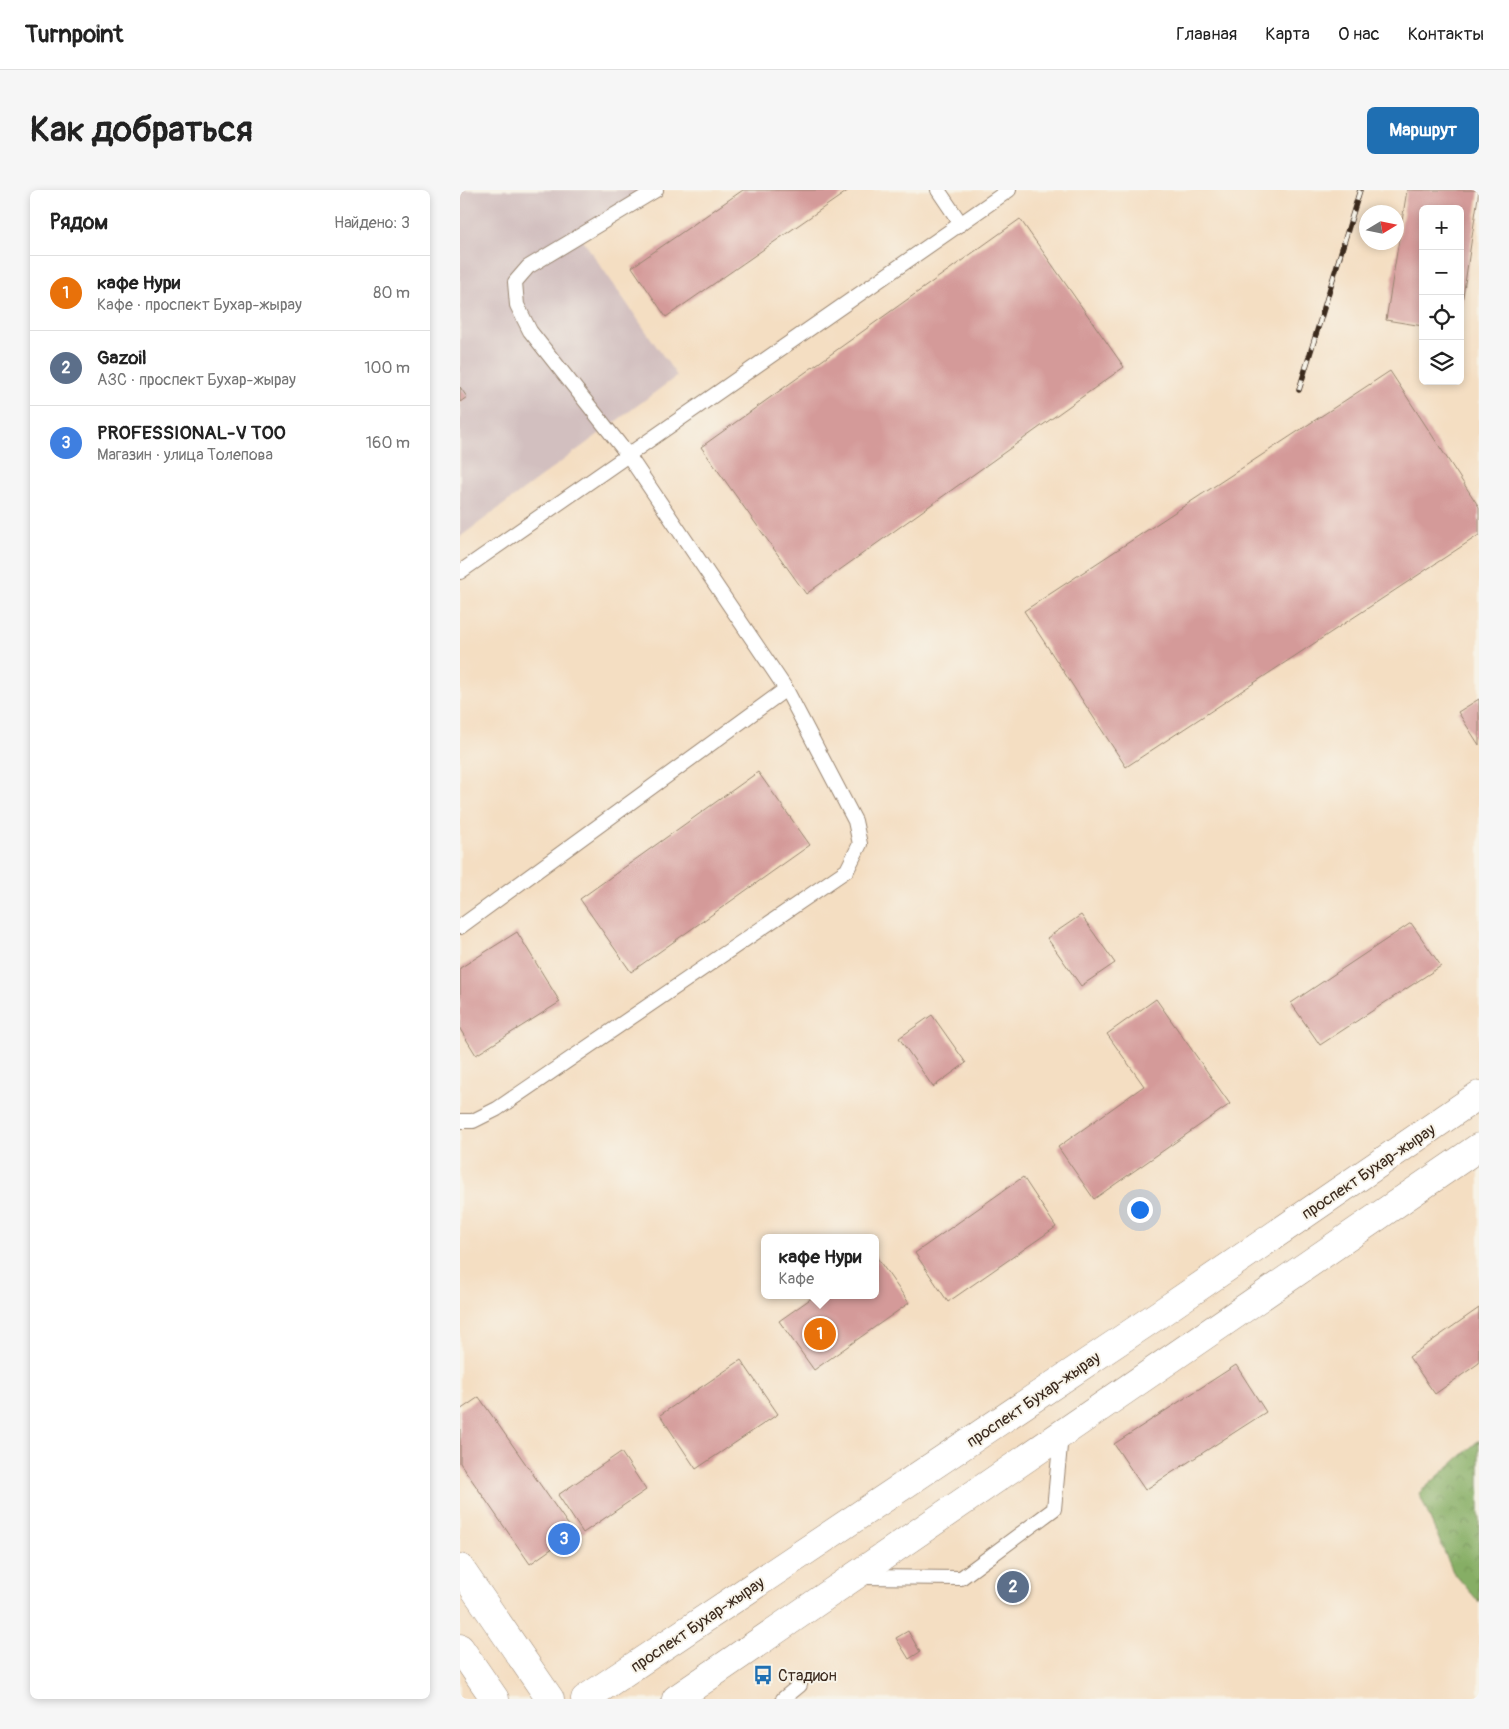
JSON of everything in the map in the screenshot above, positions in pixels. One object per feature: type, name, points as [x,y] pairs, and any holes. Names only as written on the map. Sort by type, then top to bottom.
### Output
[{"type":"main road","name":"проспект Бухар-жырау","points":[[585,1699],[1158,1315],[1479,1095]]},
{"type":"main road","points":[[676,1699],[1479,1147]]},
{"type":"main road","points":[[460,1568],[550,1699]]},
{"type":"main road","points":[[460,1648],[495,1699]]},
{"type":"lane","points":[[460,1121],[473,1121],[497,1109],[847,870],[860,844],[855,821],[786,690],[628,455],[530,331],[517,305],[515,282],[528,267],[656,190]]},
{"type":"lane","points":[[938,190],[961,224]]},
{"type":"lane","points":[[460,572],[1009,190]]},
{"type":"lane","points":[[460,927],[786,690]]},
{"type":"lane","points":[[854,1576],[961,1578],[1054,1509],[1061,1434]]},
{"type":"lane","points":[[783,1699],[800,1686]]},
{"type":"shaded area","points":[[460,190],[643,190],[578,233],[677,376],[460,537]]},
{"type":"green space","points":[[1479,1440],[1479,1602],[1453,1572],[1419,1493]]},
{"type":"building","points":[[743,190],[849,190],[666,317],[632,267]]},
{"type":"building","points":[[1407,190],[1479,190],[1464,290],[1464,205],[1419,205],[1419,325],[1386,320],[1397,250],[1404,250],[1404,209]]},
{"type":"building","points":[[1020,219],[1124,367],[806,594],[701,447]]},
{"type":"building","points":[[1390,371],[1479,507],[1479,535],[1126,767],[1024,611]]},
{"type":"building","points":[[460,387],[467,397],[460,402]]},
{"type":"building","points":[[1479,699],[1479,745],[1458,712]]},
{"type":"building","points":[[758,772],[810,845],[631,972],[580,899]]},
{"type":"building","points":[[1081,915],[1115,963],[1081,986],[1047,938]]},
{"type":"building","points":[[1411,923],[1441,966],[1320,1045],[1291,1003]]},
{"type":"building","points":[[517,932],[560,1002],[476,1055],[460,1029],[460,968]]},
{"type":"building","points":[[1156,999],[1230,1104],[1094,1199],[1058,1147],[1144,1086],[1107,1034]]},
{"type":"building","points":[[932,1015],[966,1063],[933,1087],[899,1038]]},
{"type":"building","points":[[1023,1177],[1056,1227],[948,1302],[915,1253]]},
{"type":"building","points":[[879,1261],[909,1303],[814,1370],[779,1321],[810,1299],[879,1299]]},
{"type":"building","points":[[1479,1308],[1479,1363],[1435,1394],[1409,1357]]},
{"type":"building","points":[[741,1360],[778,1414],[696,1469],[660,1415]]},
{"type":"building","points":[[1236,1365],[1266,1412],[1145,1490],[1114,1444]]},
{"type":"building","points":[[479,1397],[574,1533],[530,1564],[460,1463],[460,1410]]},
{"type":"building","points":[[621,1452],[646,1490],[583,1533],[558,1495]]},
{"type":"building","points":[[908,1631],[920,1652],[909,1659],[896,1638]]},
{"type":"railway","points":[[1299,390],[1360,190]]},
{"type":"place","name":"кафе Нури","points":[[820,1334]]},
{"type":"place","name":"PROFESSIONAL-V ТОО","points":[[564,1539]]},
{"type":"place","name":"Gazoil","points":[[1013,1587]]},
{"type":"place","name":"Стадион","points":[[763,1675]]}]
